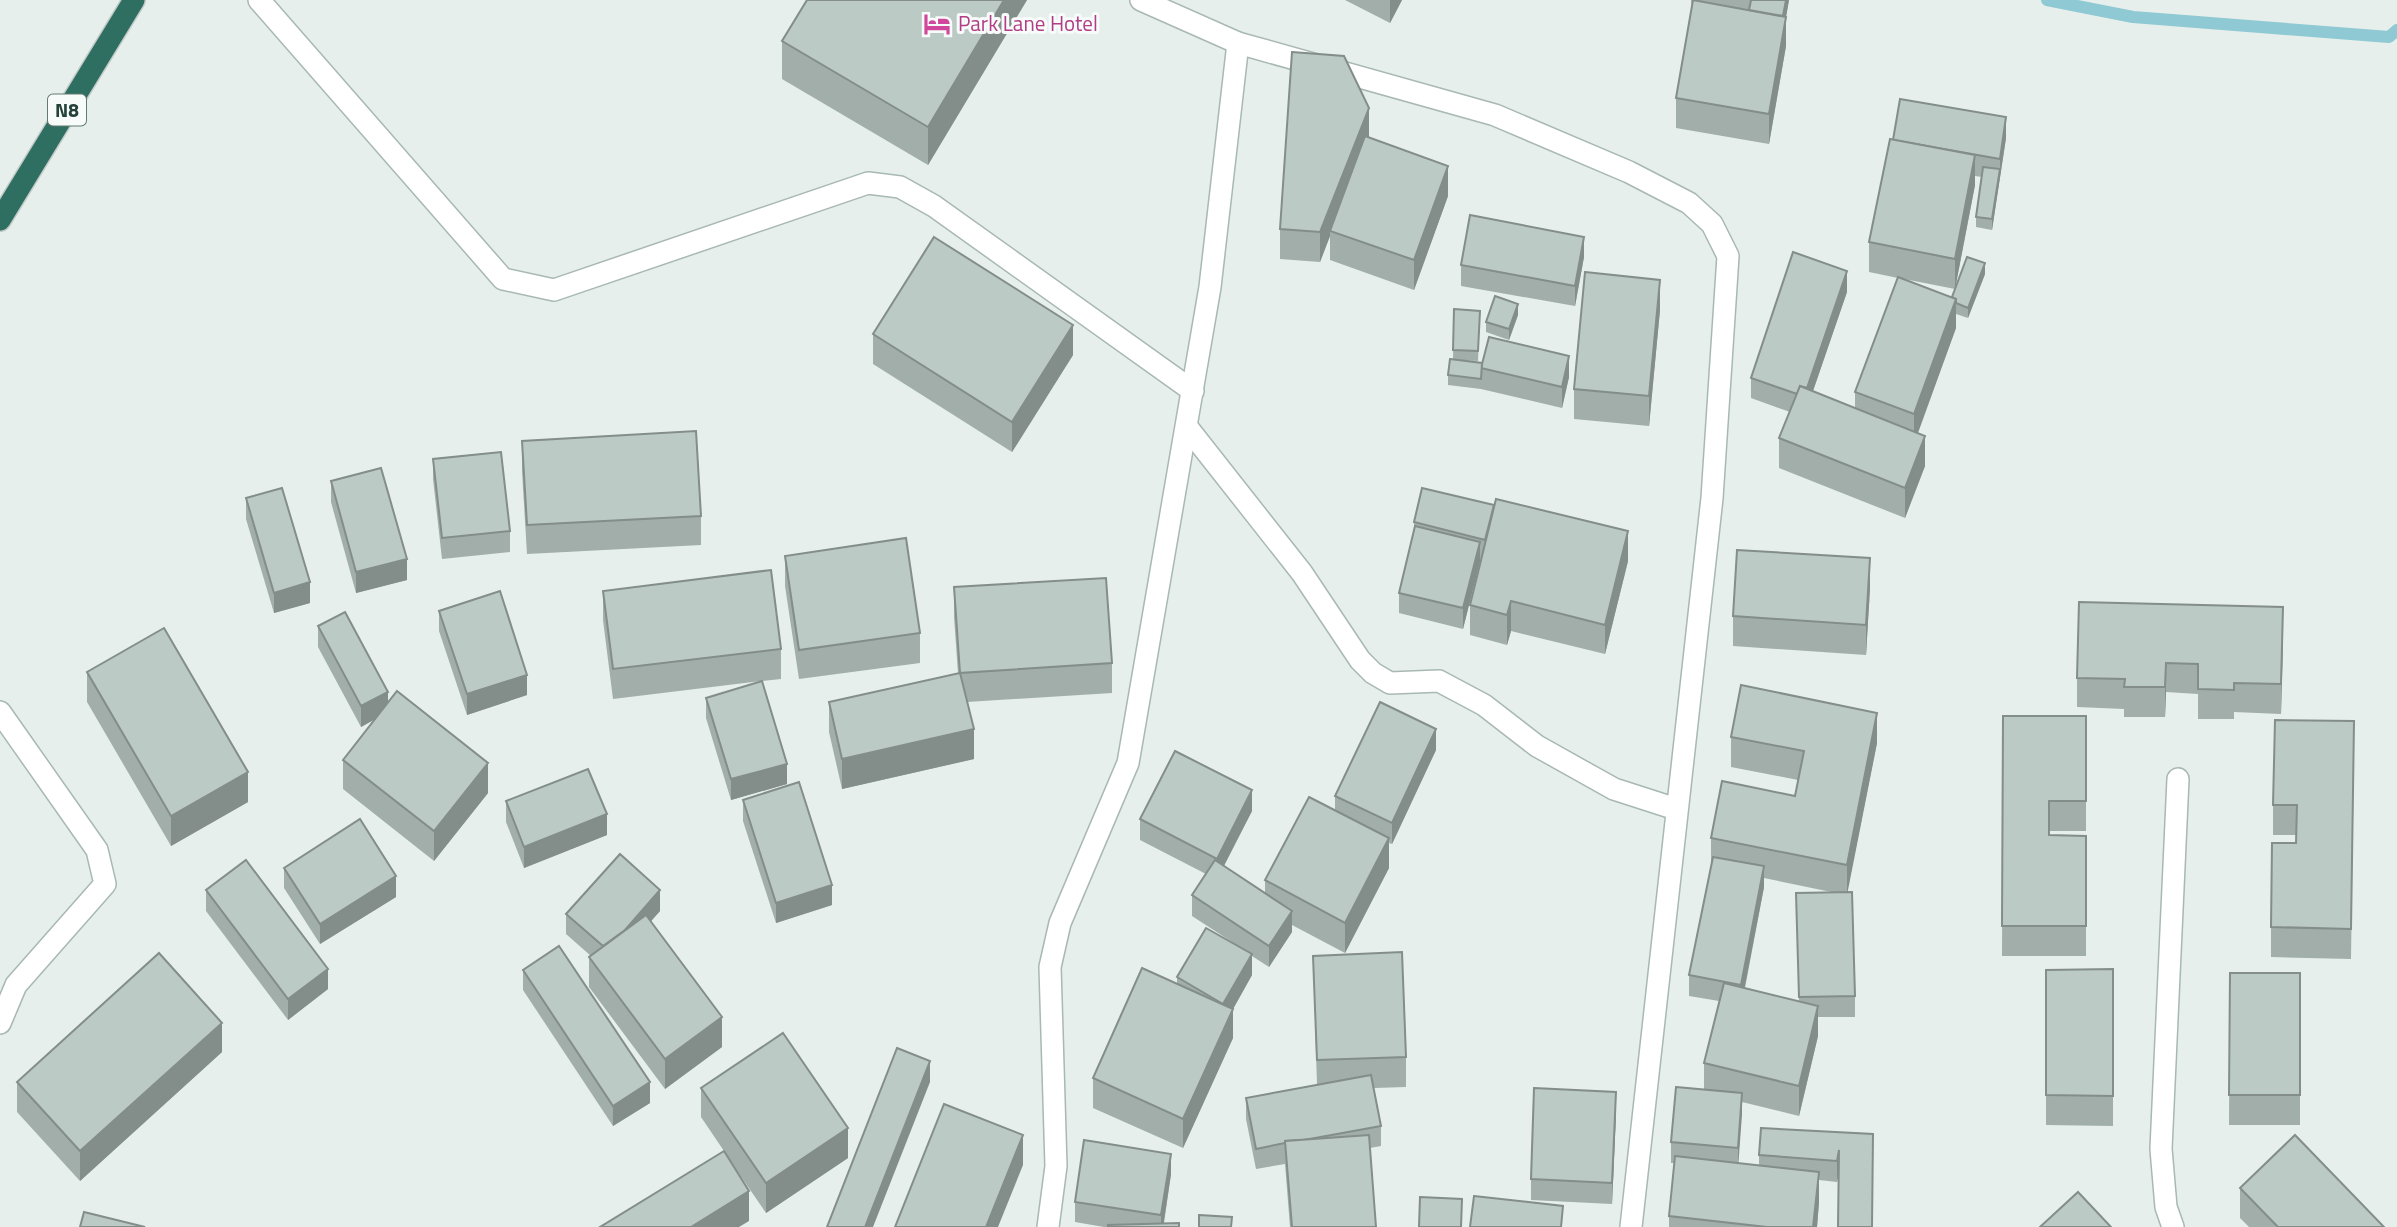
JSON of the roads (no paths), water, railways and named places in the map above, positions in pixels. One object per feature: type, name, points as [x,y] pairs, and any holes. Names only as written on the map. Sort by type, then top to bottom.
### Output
[{"type":"highway","name":"N8","points":[[0,220],[134,0]]},
{"type":"street","points":[[259,0],[503,279],[554,290],[868,183],[900,187],[934,206],[1193,391]]},
{"type":"street","points":[[1141,0],[1238,43],[1495,115],[1629,172],[1689,203],[1712,224],[1728,256],[1712,498],[1631,1227]]},
{"type":"street","points":[[1048,1227],[1056,1166],[1050,967],[1060,923],[1128,763],[1210,287],[1238,43]]},
{"type":"street","points":[[1187,427],[1302,573],[1360,660],[1373,673],[1390,684],[1439,681],[1484,705],[1536,746],[1614,789],[1676,808]]},
{"type":"street","points":[[0,712],[97,850],[105,884],[16,985],[0,1023]]},
{"type":"street","points":[[2174,1227],[2166,1207],[2161,1149],[2178,779]]},
{"type":"waterway","points":[[2047,0],[2133,17],[2389,37],[2397,30]]},
{"type":"place","name":"Park Lane Hotel","points":[[937,24]]}]
